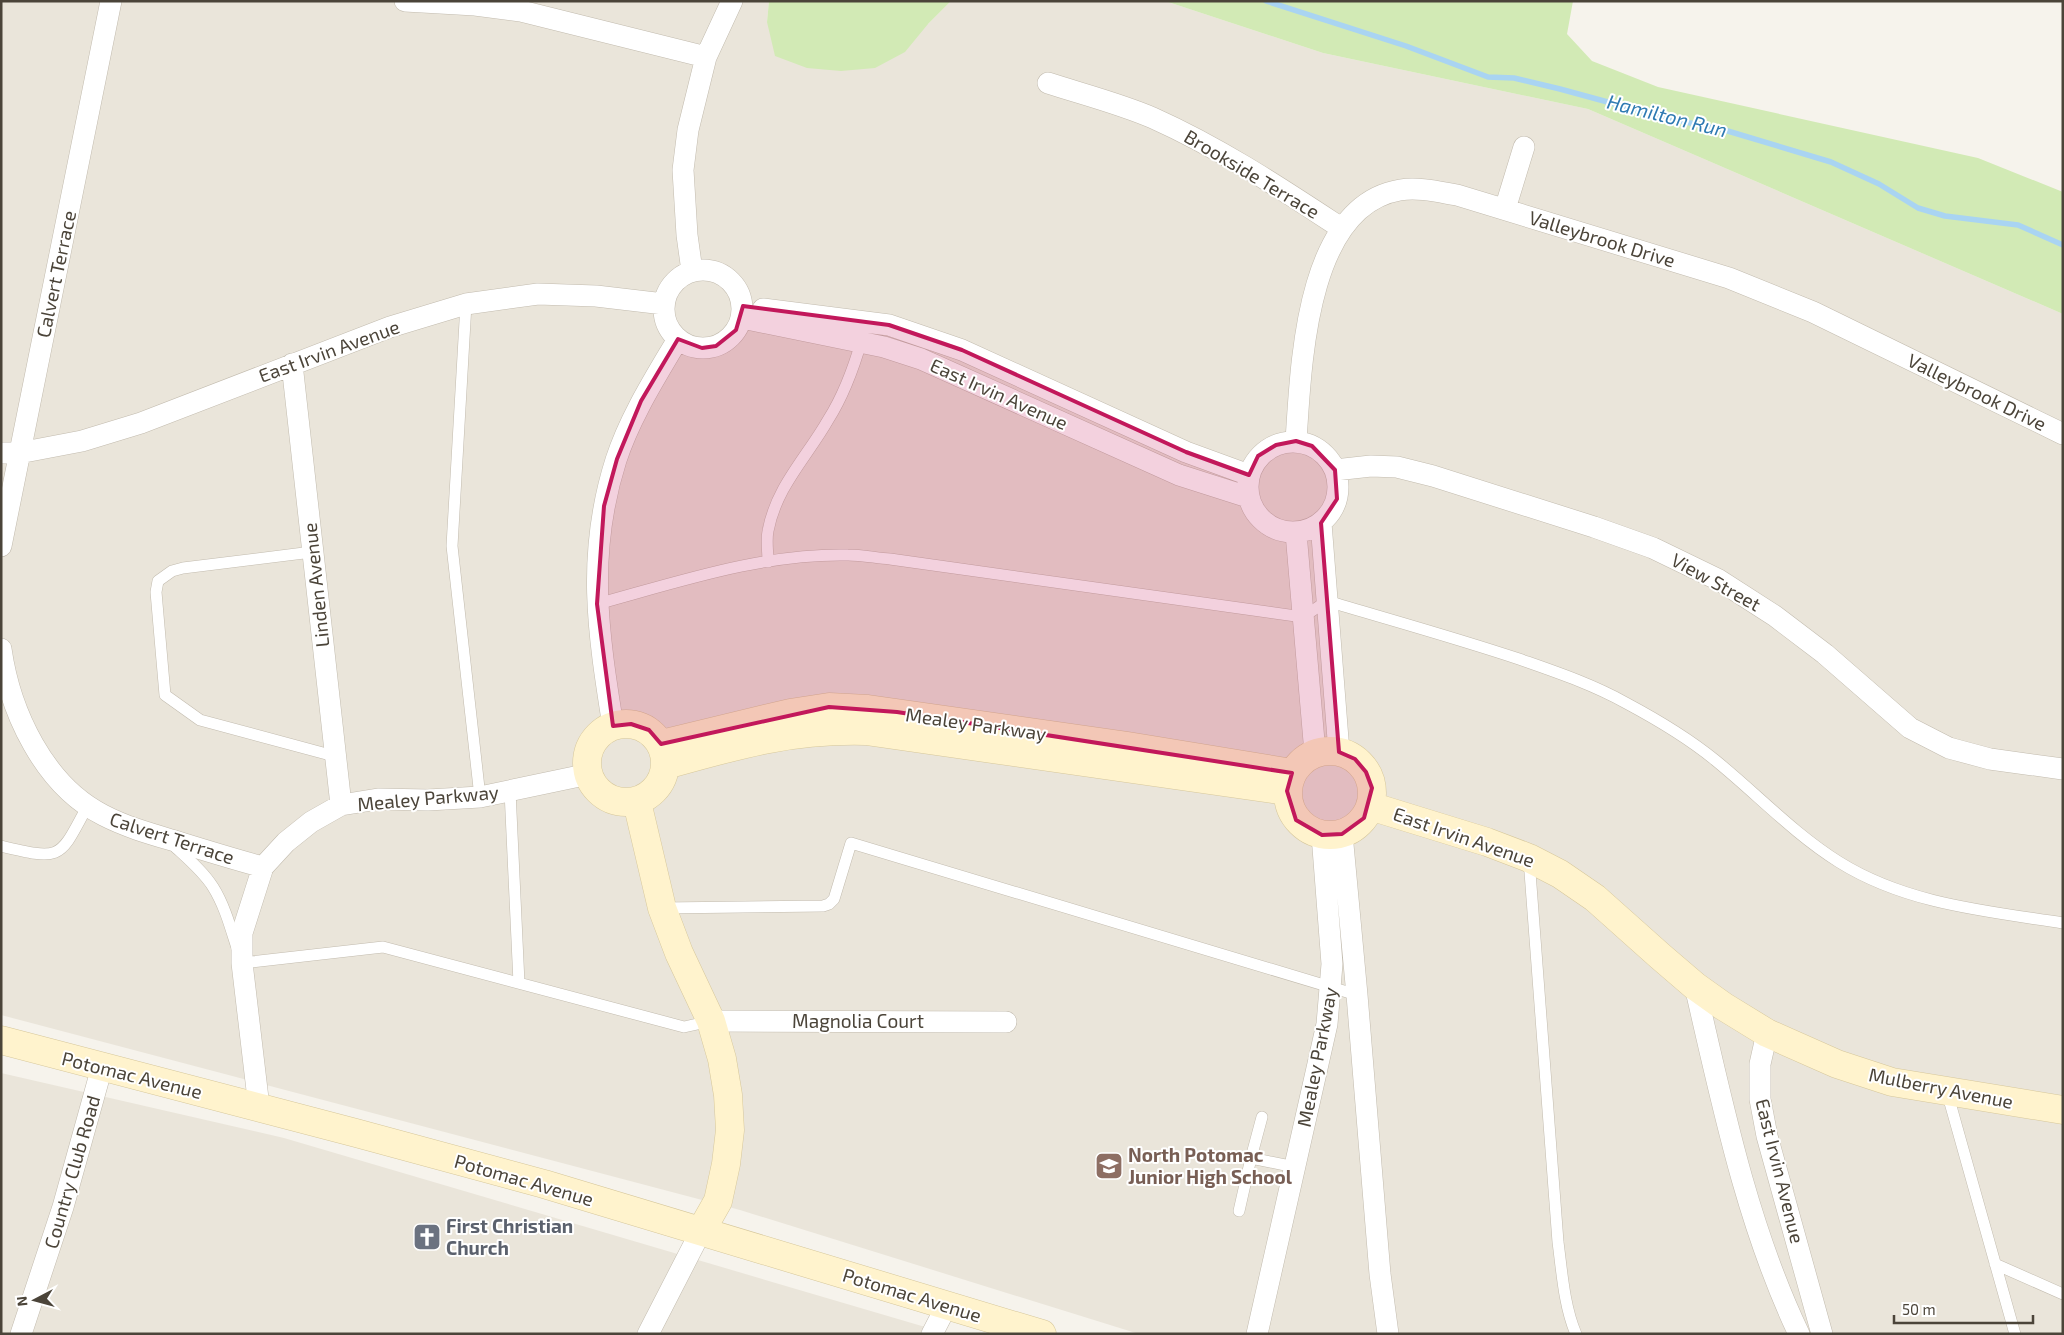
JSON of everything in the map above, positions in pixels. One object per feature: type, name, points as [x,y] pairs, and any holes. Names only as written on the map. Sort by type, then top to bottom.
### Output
[{"type":"street","name":"Calvert Terrace","points":[[1,546],[10,453],[111,1]]},
{"type":"street","points":[[405,1],[474,5],[521,11],[706,56]]},
{"type":"street","points":[[692,270],[686,235],[683,170],[688,130],[706,56],[732,1]]},
{"type":"street","name":"Brookside Terrace","points":[[1048,83],[1151,117],[1187,134],[1224,153],[1342,228]]},
{"type":"street","points":[[1505,209],[1524,147]]},
{"type":"street","name":"Valleybrook Drive","points":[[1296,442],[1300,373],[1308,325],[1321,269],[1330,246],[1342,228],[1360,210],[1378,198],[1400,190],[1424,190],[1457,195],[1729,278],[1813,312],[2063,434]]},
{"type":"street","points":[[692,270],[710,270],[726,276],[738,289],[742,312],[736,330],[727,340],[716,346],[702,348],[689,346],[678,339],[667,323],[664,304],[669,289],[678,278],[692,270]]},
{"type":"street","name":"East Irvin Avenue","points":[[10,453],[82,441],[141,424],[390,327],[466,304],[538,294],[596,296],[664,304]]},
{"type":"street","name":"East Irvin Avenue","points":[[742,312],[864,332],[889,326],[962,350],[1186,452],[1249,474]]},
{"type":"street","name":"East Irvin Avenue","points":[[864,332],[884,347],[921,359],[1179,475],[1248,497]]},
{"type":"street","points":[[613,726],[600,647],[597,604],[598,555],[604,506],[616,459],[641,401],[678,339]]},
{"type":"street","name":"Linden Avenue","points":[[292,364],[334,756],[341,805]]},
{"type":"street","points":[[1296,442],[1312,446],[1326,456],[1335,470],[1338,485],[1336,499],[1330,512],[1321,523],[1307,531],[1296,533],[1276,530],[1264,523],[1254,511],[1248,497],[1249,474],[1258,456],[1276,445],[1296,442]]},
{"type":"street","name":"View Street","points":[[1335,470],[1371,466],[1397,467],[1433,476],[1594,527],[1653,548],[1719,580],[1775,616],[1825,654],[1910,728],[1949,748],[1990,759],[2063,769]]},
{"type":"street","points":[[1321,523],[1327,601],[1327,752]]},
{"type":"street","points":[[1296,533],[1303,617],[1327,752]]},
{"type":"street","name":"Calvert Terrace","points":[[1,649],[14,701],[29,738],[49,769],[76,796],[102,815],[141,831],[262,867]]},
{"type":"street","name":"Mealey Parkway","points":[[663,754],[790,713],[830,719],[897,712],[1127,758],[1290,782]]},
{"type":"street","points":[[631,724],[648,730],[663,754],[662,781],[652,794],[637,802],[622,803],[607,798],[596,788],[589,774],[587,760],[591,745],[600,734],[613,726],[631,724]]},
{"type":"street","points":[[1327,752],[1355,759],[1366,772],[1372,788],[1370,806],[1364,818],[1354,828],[1332,835],[1308,830],[1296,820],[1289,806],[1290,782],[1302,761],[1327,752]]},
{"type":"street","name":"Mealey Parkway","points":[[259,1107],[242,963],[242,933],[262,867],[286,842],[311,822],[341,805],[378,799],[428,800],[480,797],[589,774]]},
{"type":"street","points":[[637,802],[662,908],[679,953],[711,1021],[722,1059],[728,1095],[730,1130],[726,1164],[718,1201],[648,1334]]},
{"type":"street","name":"East Irvin Avenue","points":[[1370,806],[1487,842],[1529,858],[1560,874],[1595,898],[1695,986],[1767,1032],[1760,1064],[1760,1098],[1768,1136],[1822,1334]]},
{"type":"street","name":"Mealey Parkway","points":[[1257,1334],[1326,1024],[1332,964],[1332,835]]},
{"type":"street","name":"Mealey Parkway","points":[[1332,835],[1357,995],[1380,1274],[1388,1334]]},
{"type":"street","name":"East Irvin Avenue","points":[[1695,986],[1720,1094],[1760,1237],[1780,1294],[1799,1334]]},
{"type":"street","name":"Magnolia Court","points":[[711,1021],[1006,1022]]},
{"type":"street","name":"Mulberry Avenue","points":[[1767,1032],[1837,1064],[1892,1082],[2063,1110]]},
{"type":"street","name":"Potomac Avenue","points":[[1,1040],[544,1184],[1042,1334]]},
{"type":"street","name":"Country Club Road","points":[[21,1334],[63,1207],[102,1067]]},
{"type":"street","points":[[932,1334],[947,1305]]},
{"type":"lane","points":[[466,304],[452,546],[480,797]]},
{"type":"lane","points":[[768,562],[767,532],[774,507],[786,481],[812,447],[842,394],[864,332]]},
{"type":"lane","points":[[312,552],[183,568],[172,571],[158,580],[156,592],[165,695],[200,720],[334,756]]},
{"type":"lane","points":[[597,604],[681,581],[768,562],[808,556],[849,555],[1303,617],[1327,601],[1537,665],[1582,681],[1625,702],[1673,730],[1714,759],[1800,836],[1841,863],[1883,884],[1924,899],[1966,908],[2063,923]]},
{"type":"lane","points":[[510,791],[519,983]]},
{"type":"lane","points":[[1,846],[35,854],[49,855],[60,851],[67,843],[88,805]]},
{"type":"lane","points":[[166,838],[197,867],[213,887],[242,963],[383,946],[684,1027],[711,1021]]},
{"type":"lane","points":[[662,908],[823,906],[829,904],[834,899],[851,843],[1357,995]]},
{"type":"lane","points":[[1529,858],[1558,1242],[1565,1292],[1576,1334]]},
{"type":"lane","points":[[1947,1092],[2015,1334]]},
{"type":"lane","points":[[1238,1211],[1262,1117]]},
{"type":"lane","points":[[1251,1158],[1295,1167]]},
{"type":"lane","points":[[1996,1264],[2063,1294]]},
{"type":"highlighted area","points":[[743,306],[889,325],[962,350],[1186,452],[1249,475],[1258,456],[1276,445],[1296,441],[1312,446],[1335,470],[1337,499],[1321,523],[1339,752],[1355,759],[1366,772],[1372,788],[1364,818],[1342,834],[1322,835],[1296,820],[1287,791],[1292,773],[897,712],[829,707],[661,744],[649,730],[631,724],[613,726],[597,604],[604,506],[617,459],[641,401],[678,339],[702,348],[716,346],[736,330]]},
{"type":"shaded area","points":[[1,1],[769,1],[767,22],[928,24],[951,1],[1165,1],[1323,53],[1588,109],[2063,314],[2063,1334],[1139,1334],[740,1210],[1,1015]]},
{"type":"shaded area","points":[[1,1073],[284,1138],[949,1334],[1,1334]]},
{"type":"green space","points":[[769,1],[951,1],[928,24],[905,52],[875,68],[841,71],[807,68],[775,56],[767,22]]},
{"type":"green space","points":[[1165,1],[1573,1],[1567,34],[1592,61],[1658,87],[1978,158],[2063,192],[2063,314],[1588,109],[1323,53]]},
{"type":"waterway","name":"Hamilton Run","points":[[1266,1],[1406,46],[1488,77],[1514,78],[1560,89],[1670,119],[1721,129],[1831,162],[1879,184],[1918,208],[1945,216],[2018,225],[2063,245]]},
{"type":"place","name":"North Potomac Junior High School","points":[[1109,1166]]},
{"type":"place","name":"First Christian Church","points":[[427,1237]]}]
